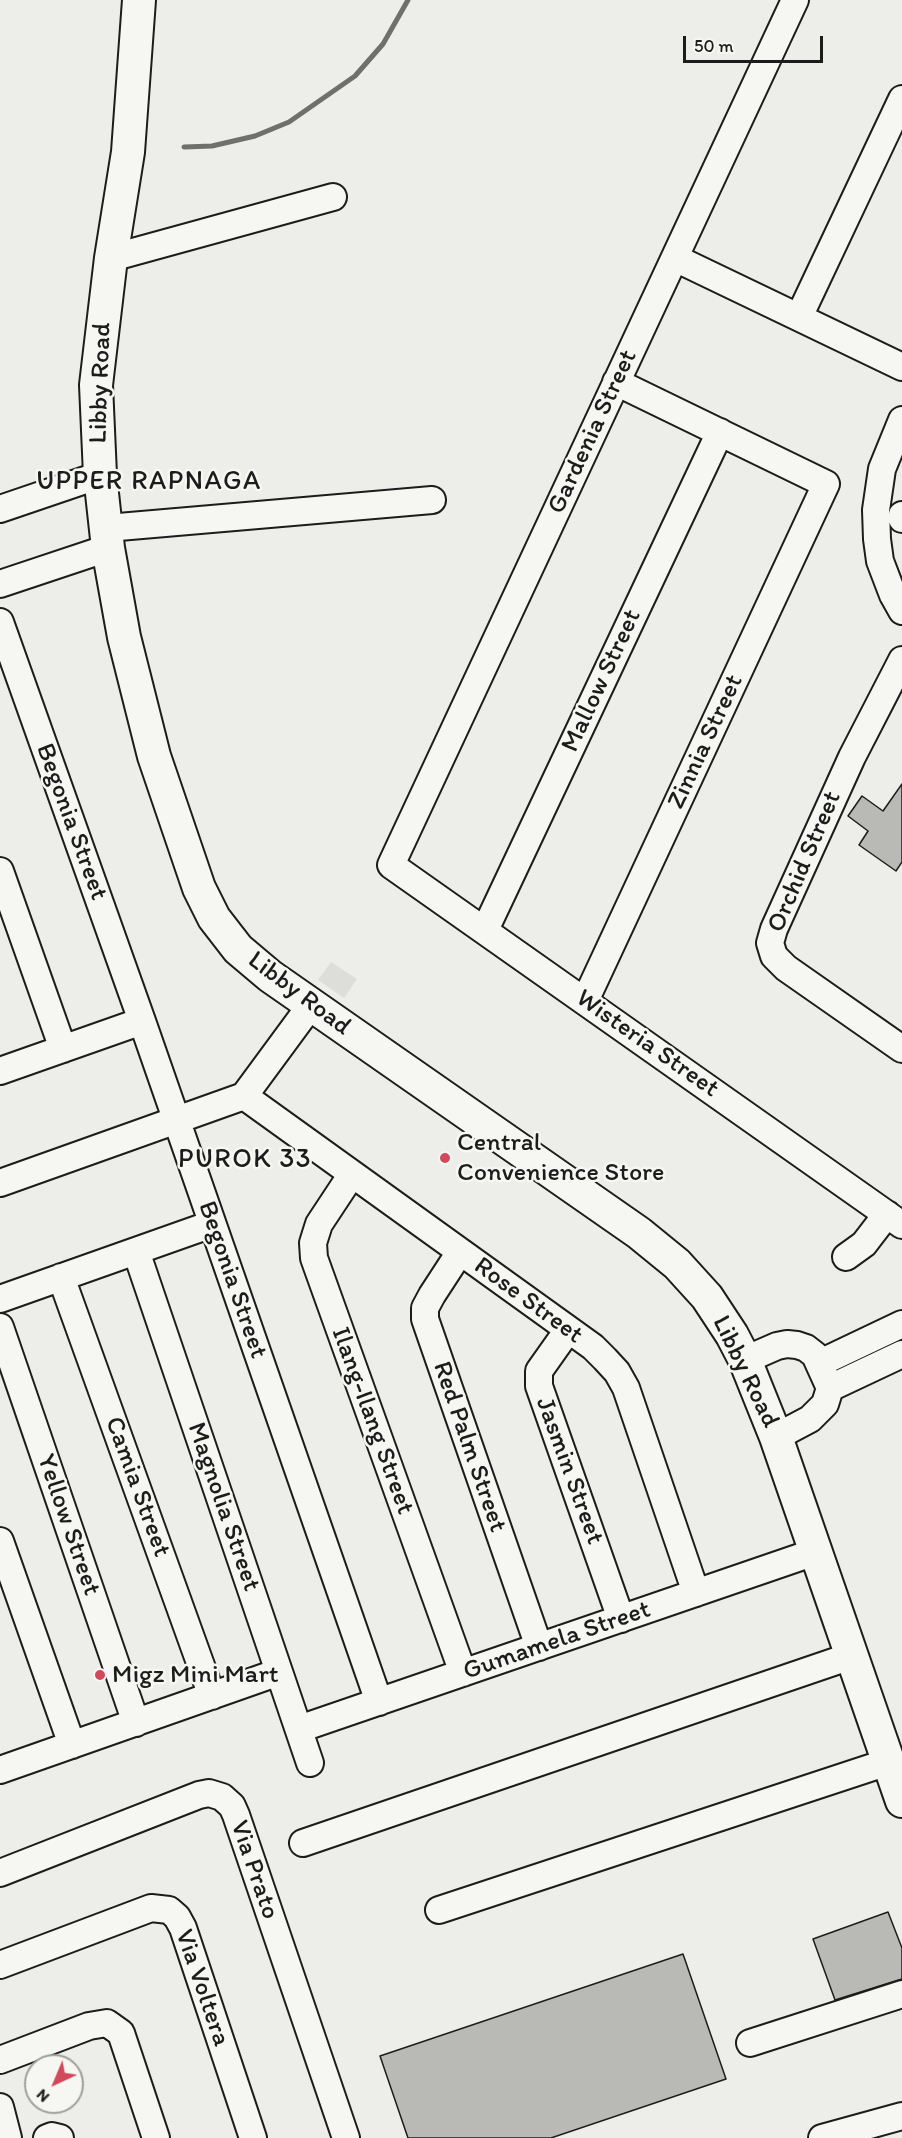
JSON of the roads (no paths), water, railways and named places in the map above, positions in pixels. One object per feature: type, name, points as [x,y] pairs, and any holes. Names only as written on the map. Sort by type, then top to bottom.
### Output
[{"type":"main road","name":"Libby Road","points":[[139,0],[128,152],[111,258],[96,385],[100,475],[107,538],[124,637],[154,756],[199,888],[214,918],[238,949],[270,976],[639,1233],[677,1264],[707,1297],[745,1360],[776,1437],[902,1801]]},
{"type":"street","name":"Gardenia Street","points":[[391,865],[795,0]]},
{"type":"street","points":[[799,317],[902,99]]},
{"type":"street","points":[[111,258],[333,197]]},
{"type":"street","points":[[675,258],[902,367]]},
{"type":"street","points":[[616,382],[720,432]]},
{"type":"street","points":[[902,420],[882,469],[876,510],[880,561],[902,611]]},
{"type":"street","name":"Zinnia Street","points":[[585,1000],[826,483],[720,432]]},
{"type":"street","name":"Mallow Street","points":[[485,930],[720,432]]},
{"type":"street","points":[[0,509],[100,475]]},
{"type":"street","points":[[0,584],[107,538],[432,500]]},
{"type":"street","name":"Begonia Street","points":[[0,622],[177,1120],[379,1702]]},
{"type":"street","name":"Orchid Street","points":[[902,660],[852,757],[763,952],[774,956],[786,968],[902,1049]]},
{"type":"street","name":"Wisteria Street","points":[[391,865],[894,1220]]},
{"type":"street","points":[[0,871],[63,1049]]},
{"type":"street","points":[[0,1183],[244,1096],[311,1005]]},
{"type":"street","points":[[0,1071],[142,1021]]},
{"type":"street","name":"Rose Street","points":[[244,1096],[568,1329],[605,1359],[617,1372],[626,1388],[696,1593]]},
{"type":"street","name":"Ilang-Ilang Street","points":[[352,1174],[319,1224],[313,1243],[314,1258],[463,1673]]},
{"type":"street","points":[[846,1257],[894,1220]]},
{"type":"street","points":[[0,1299],[212,1224]]},
{"type":"street","name":"Magnolia Street","points":[[136,1251],[310,1763]]},
{"type":"street","name":"Red Palm Street","points":[[460,1252],[425,1308],[425,1319],[539,1647]]},
{"type":"street","name":"Camia Street","points":[[61,1278],[212,1696]]},
{"type":"street","points":[[820,1363],[902,1323]]},
{"type":"street","name":"Yellow Street","points":[[0,1327],[136,1723]]},
{"type":"street","name":"Jasmin Street","points":[[568,1329],[539,1371],[539,1386],[621,1619]]},
{"type":"street","points":[[745,1360],[786,1344],[806,1348],[820,1363],[830,1388],[825,1404],[800,1426],[776,1437]]},
{"type":"street","points":[[830,1388],[902,1354]]},
{"type":"street","points":[[0,1541],[72,1745]]},
{"type":"street","name":"Gumamela Street","points":[[299,1729],[816,1552]]},
{"type":"street","points":[[303,1843],[851,1656]]},
{"type":"street","points":[[1,1768],[279,1672]]},
{"type":"street","points":[[439,1910],[888,1762]]},
{"type":"street","name":"Via Prato","points":[[0,1873],[199,1795],[209,1793],[222,1797],[232,1806],[236,1815],[346,2138]]},
{"type":"street","name":"Via Voltera","points":[[0,1965],[151,1908],[169,1910],[177,1917],[183,1928],[253,2138]]},
{"type":"street","points":[[750,2043],[902,1994]]},
{"type":"street","points":[[0,2060],[89,2026],[106,2023],[121,2033],[156,2138]]},
{"type":"street","points":[[0,2107],[8,2138]]},
{"type":"street","points":[[822,2138],[902,2116]]},
{"type":"street","points":[[878,2138],[902,2131]]},
{"type":"street","points":[[47,2138],[60,2138]]},
{"type":"waterway","points":[[184,147],[212,146],[255,136],[289,122],[355,76],[383,44],[408,0]]},
{"type":"place","name":"Central Convenience Store","points":[[445,1158]]},
{"type":"place","name":"Migz Mini Mart","points":[[100,1675]]},
{"type":"district","name":"UPPER RAPNAGA","points":[[149,482]]},
{"type":"district","name":"PUROK 33","points":[[245,1160]]}]
